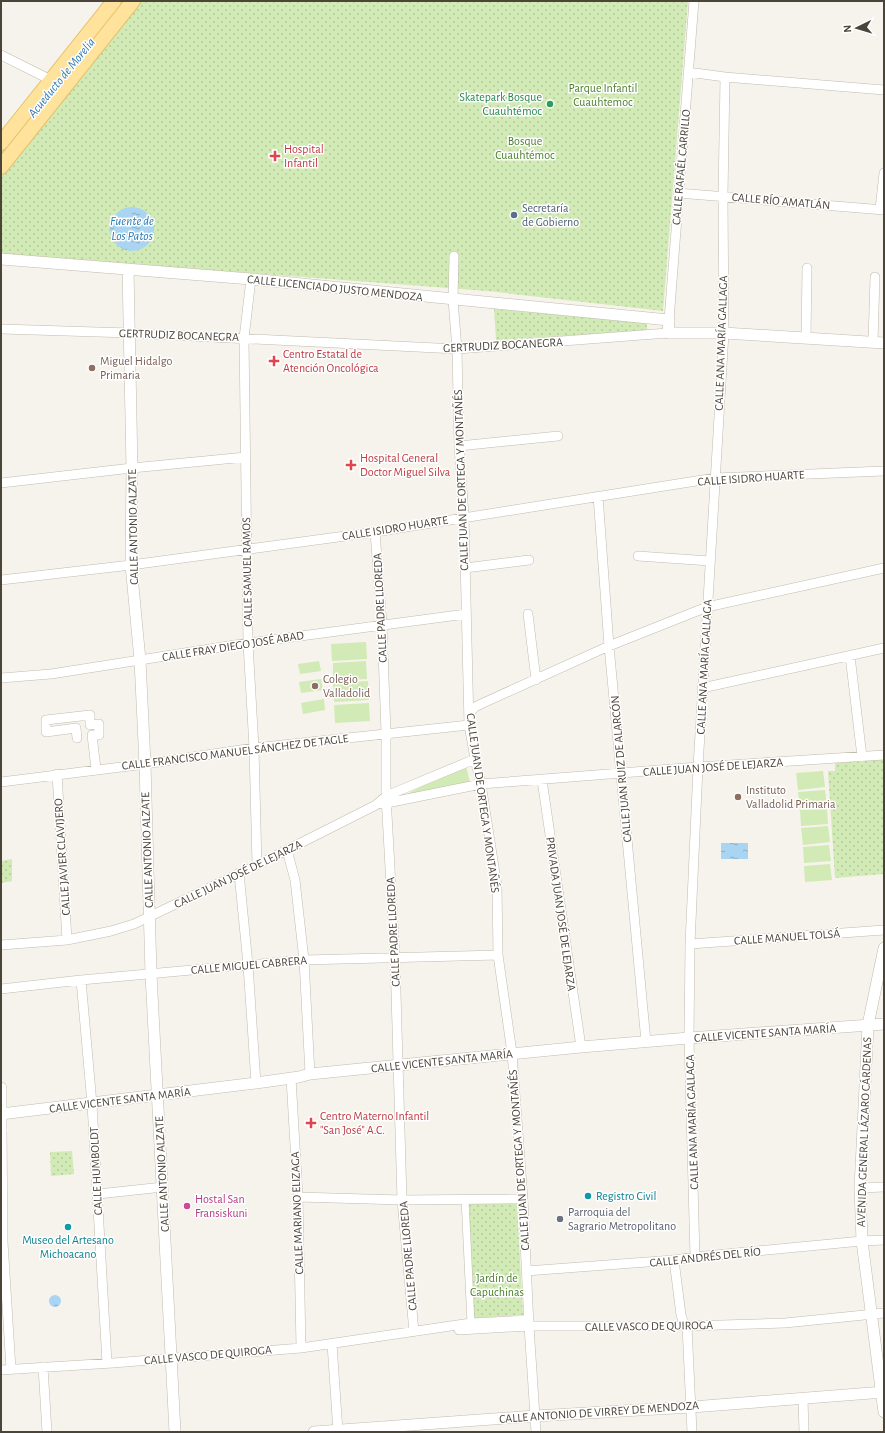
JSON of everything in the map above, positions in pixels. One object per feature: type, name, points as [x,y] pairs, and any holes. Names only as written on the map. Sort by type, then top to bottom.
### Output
[{"type":"main road","points":[[1,143],[114,1]]},
{"type":"main road","points":[[1,167],[133,1]]},
{"type":"street","name":"CALLE RAFAÉL CARRILLO","points":[[668,333],[694,1]]},
{"type":"street","points":[[1,55],[51,80]]},
{"type":"street","points":[[688,72],[725,77],[884,90]]},
{"type":"street","name":"CALLE ANA MARÍA GALLAGA","points":[[695,1257],[689,1038],[690,944],[702,688],[724,333],[723,196],[725,77]]},
{"type":"street","points":[[882,209],[884,172]]},
{"type":"street","name":"CALLE RÍO AMATLÁN","points":[[678,193],[882,209]]},
{"type":"street","name":"CALLE JUAN DE ORTEGA Y MONTAÑÉS","points":[[454,256],[453,300],[459,446],[464,516],[469,725],[481,784],[497,886],[498,955],[512,1054],[523,1199],[536,1432]]},
{"type":"street","name":"CALLE LICENCIADO JUSTO MENDOZA","points":[[1,259],[251,279],[669,320]]},
{"type":"street","points":[[806,338],[808,268]]},
{"type":"street","name":"CALLE ANTONIO ALZATE","points":[[128,269],[132,468],[131,566],[140,660],[145,764],[151,974],[175,1432]]},
{"type":"street","points":[[875,277],[878,342]]},
{"type":"street","name":"CALLE SAMUEL RAMOS","points":[[251,279],[244,338],[248,642],[254,748],[257,865]]},
{"type":"street","name":"GERTRUDIZ BOCANEGRA","points":[[1,329],[244,338],[456,350],[668,333],[724,333],[878,342]]},
{"type":"street","points":[[459,446],[558,436]]},
{"type":"street","points":[[1,483],[132,468],[246,458]]},
{"type":"street","name":"CALLE ISIDRO HUARTE","points":[[1,580],[131,566],[375,532],[464,516],[715,478],[884,471]]},
{"type":"street","name":"CALLE JUAN RUIZ DE ALARCÓN","points":[[598,496],[609,646],[646,1042]]},
{"type":"street","name":"CALLE PADRE LLOREDA","points":[[375,532],[382,624],[386,733],[386,800],[395,958],[402,1200],[414,1332]]},
{"type":"street","points":[[638,556],[710,561]]},
{"type":"street","points":[[465,568],[529,560]]},
{"type":"street","points":[[469,713],[481,704],[609,646],[707,607],[884,568]]},
{"type":"street","name":"CALLE FRAY DIEGO JOSÉ ABAD","points":[[1,678],[51,674],[248,642],[466,614]]},
{"type":"street","points":[[528,614],[536,680]]},
{"type":"street","points":[[702,688],[884,648]]},
{"type":"street","points":[[850,656],[862,757]]},
{"type":"street","points":[[77,738],[76,728],[46,732],[46,720],[90,715],[90,725],[99,724],[99,735],[92,735],[96,769]]},
{"type":"street","name":"CALLE FRANCISCO MANUEL SÁNCHEZ DE TAGLE","points":[[1,782],[145,764],[254,748],[469,725]]},
{"type":"street","name":"CALLE JUAN JOSÉ DE LEJARZA","points":[[386,800],[481,784],[698,767],[884,755]]},
{"type":"street","name":"CALLE JUAN JOSÉ DE LEJARZA","points":[[1,945],[67,940],[111,931],[134,924],[257,865],[386,800],[475,759]]},
{"type":"street","name":"CALLE JAVIER CLAVIJERO","points":[[57,774],[67,940]]},
{"type":"street","name":"PRIVADA JUAN JOSÉ DE LEJARZA","points":[[542,780],[581,1047]]},
{"type":"street","points":[[287,850],[295,880],[304,960],[310,1074]]},
{"type":"street","points":[[239,873],[248,966],[256,1083]]},
{"type":"street","name":"CALLE MANUEL TOLSÁ","points":[[690,944],[884,930]]},
{"type":"street","name":"AVENIDA GENERAL LÁZARO CÁRDENAS","points":[[884,948],[868,1025],[860,1188],[862,1241],[883,1392],[884,1412]]},
{"type":"street","name":"CALLE MIGUEL CABRERA","points":[[1,989],[80,980],[304,960],[498,955]]},
{"type":"street","name":"CALLE HUMBOLDT","points":[[80,980],[92,1104],[107,1363]]},
{"type":"street","name":"CALLE VICENTE SANTA MARÍA","points":[[1,1114],[256,1083],[310,1074],[398,1065],[581,1047],[884,1024]]},
{"type":"street","name":"CALLE MARIANO ELIZAGA","points":[[291,1078],[298,1197],[301,1348]]},
{"type":"street","points":[[1,1088],[2,1242],[11,1369]]},
{"type":"street","points":[[98,1194],[163,1187]]},
{"type":"street","points":[[860,1188],[884,1187]]},
{"type":"street","points":[[298,1197],[402,1200],[523,1199]]},
{"type":"street","points":[[465,1199],[471,1323]]},
{"type":"street","name":"CALLE ANDRÉS DEL RÍO","points":[[526,1271],[674,1260],[884,1240]]},
{"type":"street","points":[[674,1260],[681,1315],[687,1326],[692,1432]]},
{"type":"street","name":"CALLE VASCO DE QUIROGA","points":[[1,1370],[172,1359],[301,1348],[471,1323],[687,1326],[785,1323],[884,1313]]},
{"type":"street","name":"CALLE VASCO DE QUIROGA","points":[[414,1332],[529,1323]]},
{"type":"street","points":[[332,1344],[338,1431]]},
{"type":"street","points":[[43,1367],[47,1432]]},
{"type":"street","name":"CALLE ANTONIO DE VIRREY DE MENDOZA","points":[[314,1432],[535,1416],[692,1407],[883,1392]]},
{"type":"street","points":[[803,1398],[804,1432]]},
{"type":"green space","name":"Bosque Cuauhtémoc","points":[[140,1],[688,1],[663,311],[487,291],[1,254],[1,173]]},
{"type":"green space","points":[[494,309],[647,322],[647,331],[496,340]]},
{"type":"green space","points":[[366,642],[367,659],[332,661],[331,644]]},
{"type":"green space","points":[[319,661],[321,671],[300,674],[298,664]]},
{"type":"green space","points":[[366,661],[367,679],[333,681],[333,663]]},
{"type":"green space","points":[[321,679],[323,690],[301,693],[299,682]]},
{"type":"green space","points":[[368,681],[369,700],[334,702],[333,683]]},
{"type":"green space","points":[[324,699],[325,710],[303,714],[301,703]]},
{"type":"green space","points":[[369,703],[370,721],[335,723],[334,705]]},
{"type":"green space","points":[[884,759],[884,874],[835,878],[828,771],[835,771],[835,763]]},
{"type":"green space","points":[[463,765],[466,766],[470,782],[401,797]]},
{"type":"green space","points":[[823,771],[825,787],[798,790],[796,773]]},
{"type":"green space","points":[[825,790],[827,806],[800,808],[798,792]]},
{"type":"green space","points":[[827,808],[828,824],[801,826],[800,810]]},
{"type":"green space","points":[[828,826],[830,842],[803,845],[801,828]]},
{"type":"green space","points":[[829,845],[831,861],[804,863],[803,847]]},
{"type":"green space","points":[[12,859],[12,881],[1,883],[1,861]]},
{"type":"green space","points":[[830,864],[832,880],[805,882],[804,866]]},
{"type":"green space","points":[[72,1151],[74,1174],[51,1176],[50,1152]]},
{"type":"green space","name":"Jardín de Capuchinas","points":[[469,1203],[517,1204],[523,1315],[474,1318]]},
{"type":"water","name":"Fuente de Los Patos","points":[[128,207],[136,207],[148,213],[154,225],[154,233],[148,245],[136,251],[128,251],[116,245],[110,233],[110,225],[116,213]]},
{"type":"water","points":[[721,843],[748,843],[748,859],[721,859]]},
{"type":"water","points":[[53,1295],[57,1295],[61,1301],[57,1307],[53,1307],[49,1303],[49,1299]]},
{"type":"waterway","name":"Acueducto de Morelia","points":[[50,93],[123,1]]},
{"type":"waterway","name":"Acueducto de Morelia","points":[[1,154],[8,145]]},
{"type":"place","name":"Skatepark Bosque Cuauhtémoc","points":[[550,104]]},
{"type":"place","name":"Hospital Infantil","points":[[275,156]]},
{"type":"place","name":"Secretaría de Gobierno","points":[[514,215]]},
{"type":"place","name":"Centro Estatal de Atención Oncológica","points":[[274,361]]},
{"type":"place","name":"Miguel Hidalgo Primaria","points":[[92,368]]},
{"type":"place","name":"Hospital General Doctor Miguel Silva","points":[[351,465]]},
{"type":"place","name":"Colegio Valladolid","points":[[315,686]]},
{"type":"place","name":"Instituto Valladolid Primaria","points":[[738,797]]},
{"type":"place","name":"Centro Materno Infantil \"San José\" A.C.","points":[[311,1123]]},
{"type":"place","name":"Registro Civil","points":[[588,1196]]},
{"type":"place","name":"Hostal San Fransiskuni","points":[[187,1206]]},
{"type":"place","name":"Parroquia del Sagrario Metropolitano","points":[[560,1219]]},
{"type":"place","name":"Museo del Artesano Michoacano","points":[[68,1227]]},
{"type":"park label","name":"Parque Infantil Cuauhtemoc","points":[[603,95]]}]
